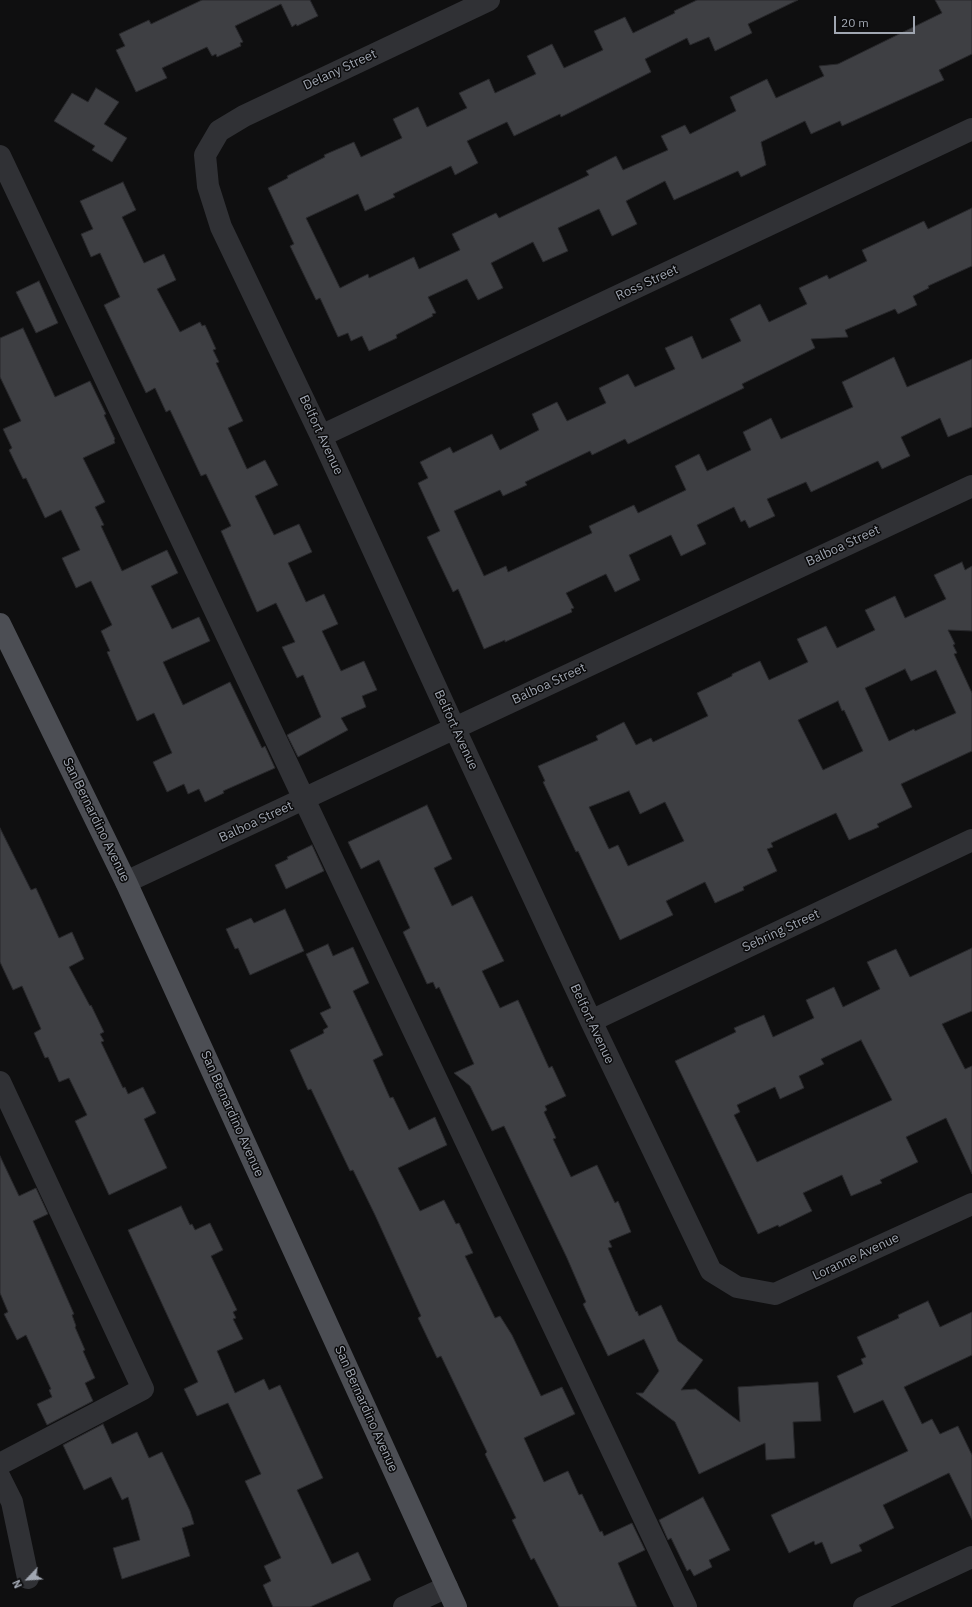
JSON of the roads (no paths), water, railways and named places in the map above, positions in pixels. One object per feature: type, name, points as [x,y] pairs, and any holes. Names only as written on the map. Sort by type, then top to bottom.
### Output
[{"type":"main road","name":"San Bernardino Avenue","points":[[0,624],[126,882],[456,1607]]},
{"type":"street","name":"Delany Street","points":[[205,156],[219,131],[244,116],[489,0]]},
{"type":"street","name":"Ross Street","points":[[322,436],[972,129]]},
{"type":"street","points":[[0,156],[686,1607]]},
{"type":"street","name":"Belfort Avenue","points":[[205,156],[208,186],[220,227],[322,436],[455,729],[591,1021],[711,1271],[737,1287]]},
{"type":"street","name":"Balboa Street","points":[[126,882],[972,486]]},
{"type":"street","name":"Sebring Street","points":[[591,1021],[972,840]]},
{"type":"street","points":[[0,1082],[143,1388],[0,1464]]},
{"type":"street","name":"Loranne Avenue","points":[[737,1287],[775,1294],[972,1204]]},
{"type":"street","points":[[0,1478],[12,1502],[28,1578]]},
{"type":"street","points":[[864,1607],[972,1557]]},
{"type":"street","points":[[404,1607],[447,1587]]}]
